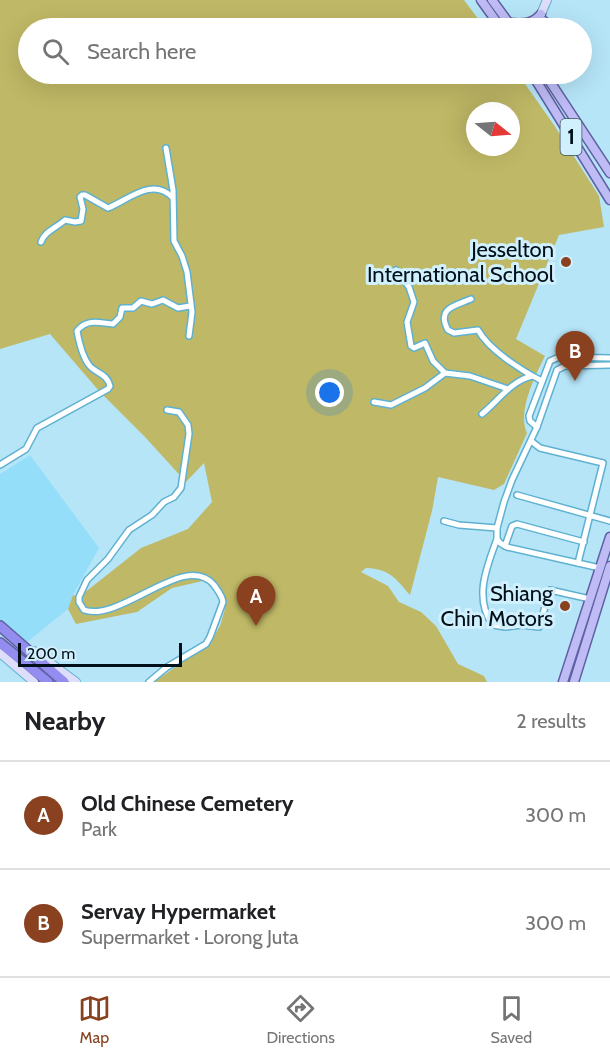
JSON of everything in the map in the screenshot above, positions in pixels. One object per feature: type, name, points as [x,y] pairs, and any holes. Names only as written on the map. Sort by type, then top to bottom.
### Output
[{"type":"highway","points":[[0,626],[64,682]]},
{"type":"highway","points":[[0,644],[48,682]]},
{"type":"main road","points":[[480,0],[494,18]]},
{"type":"main road","points":[[492,0],[505,18]]},
{"type":"main road","name":"1","points":[[538,84],[610,200]]},
{"type":"main road","name":"1","points":[[552,84],[609,170]]},
{"type":"main road","points":[[563,682],[610,537]]},
{"type":"main road","points":[[574,682],[607,587],[610,566]]},
{"type":"main road","points":[[567,672],[573,663],[598,589],[607,587]]},
{"type":"street","points":[[543,18],[548,0]]},
{"type":"street","points":[[166,148],[172,196],[174,241],[187,272],[192,316],[189,336]]},
{"type":"street","points":[[41,242],[46,232],[65,220],[75,222],[81,220],[83,209],[80,197],[82,195],[108,208],[141,191],[150,189],[162,189],[172,196]]},
{"type":"street","points":[[396,270],[409,287],[414,302],[407,322],[411,346],[414,348],[425,343],[433,361],[444,373],[470,376],[508,388]]},
{"type":"street","points":[[471,299],[447,309],[444,322],[448,330],[454,333],[478,330],[484,341],[495,350],[542,381]]},
{"type":"street","points":[[0,465],[26,449],[37,428],[110,386],[109,380],[91,367],[82,352],[77,334],[82,325],[94,321],[113,324],[120,317],[122,308],[133,308],[141,301],[152,304],[164,300],[178,308],[190,306]]},
{"type":"street","points":[[537,427],[530,421],[529,416],[553,358],[610,358]]},
{"type":"street","points":[[591,599],[550,590],[538,627],[522,625],[504,627],[493,625],[486,611],[483,582],[497,539],[497,528],[508,488],[537,427],[557,370],[565,366],[610,365]]},
{"type":"street","points":[[374,402],[387,405],[395,403],[424,388],[444,373]]},
{"type":"street","points":[[482,414],[508,388],[532,376]]},
{"type":"street","points":[[149,682],[167,667],[206,644],[223,602],[209,579],[198,575],[169,582],[120,605],[96,612],[84,610],[79,597],[87,580],[108,559],[129,530],[152,516],[181,488],[188,444],[188,425],[178,412],[167,410]]},
{"type":"street","points":[[531,441],[540,448],[603,463],[578,563]]},
{"type":"street","points":[[517,495],[610,521]]},
{"type":"street","points":[[444,521],[459,525],[497,528]]},
{"type":"street","points":[[505,546],[512,526],[517,524],[584,542]]},
{"type":"street","points":[[497,539],[505,546],[600,568]]},
{"type":"street","points":[[18,640],[76,682]]},
{"type":"street","points":[[0,653],[34,682]]},
{"type":"shaded area","points":[[0,0],[464,0],[478,18],[18,18],[18,84],[525,84],[599,196],[604,227],[559,235],[516,339],[545,356],[528,394],[524,415],[527,433],[504,484],[494,490],[438,477],[432,511],[410,595],[387,572],[366,568],[361,572],[388,586],[399,602],[421,612],[436,626],[458,664],[484,676],[487,682],[154,682],[210,643],[220,626],[225,609],[207,580],[172,588],[137,612],[76,624],[68,609],[73,595],[79,597],[141,548],[188,529],[212,502],[204,463],[186,482],[99,391],[50,334],[0,349]]},
{"type":"shaded area","points":[[30,455],[99,548],[73,595],[68,609],[27,642],[0,620],[0,474]]},
{"type":"place","name":"Jesselton International School","points":[[566,262]]},
{"type":"place","name":"Servay Hypermarket","points":[[575,381]]},
{"type":"place","name":"Shiang Chin Motors","points":[[565,606]]},
{"type":"place","name":"Old Chinese Cemetery","points":[[256,626]]}]
